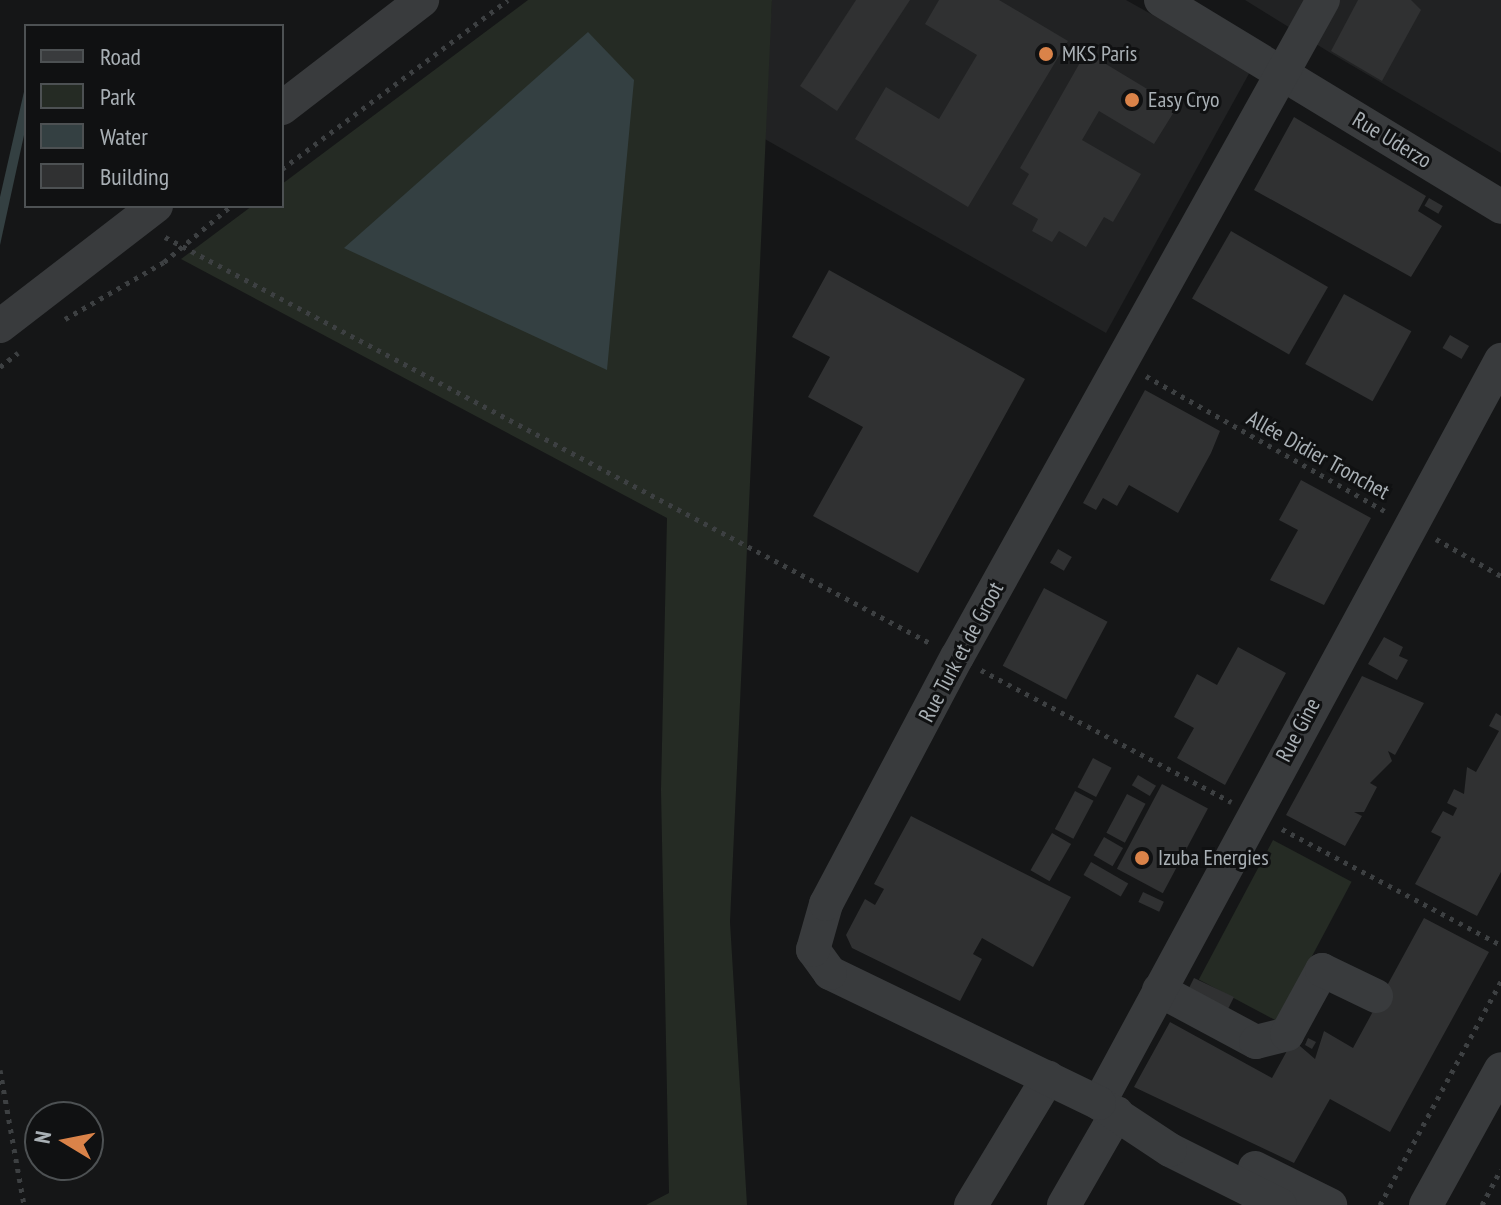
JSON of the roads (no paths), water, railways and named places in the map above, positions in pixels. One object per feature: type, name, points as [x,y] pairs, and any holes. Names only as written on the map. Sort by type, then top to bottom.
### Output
[{"type":"street","points":[[284,106],[422,0]]},
{"type":"street","name":"Rue Uderzo","points":[[1161,0],[1501,207]]},
{"type":"street","name":"Rue Turk et de Groot","points":[[1122,1116],[830,973],[813,950],[826,904],[957,657],[1119,361],[1323,0]]},
{"type":"street","points":[[12,338],[146,214]]},
{"type":"street","name":"Rue Gine","points":[[1064,1205],[1122,1116],[1159,990],[1409,524],[1501,360]]},
{"type":"street","points":[[1159,990],[1256,1042],[1287,1034],[1322,970],[1376,996]]},
{"type":"street","points":[[1426,1205],[1501,1069]]},
{"type":"street","points":[[971,1205],[1048,1078]]},
{"type":"street","points":[[1122,1116],[1149,1159],[1239,1205]]},
{"type":"street","points":[[1122,1116],[1280,1205]]},
{"type":"street","points":[[1122,1116],[1180,1130],[1330,1205]]},
{"type":"water","points":[[588,32],[634,80],[607,370],[344,248]]},
{"type":"water","points":[[24,92],[24,135],[0,245],[0,197]]},
{"type":"place","name":"MKS Paris","points":[[1046,54]]},
{"type":"place","name":"Easy Cryo","points":[[1132,100]]},
{"type":"place","name":"Izuba Energies","points":[[1142,858]]}]
